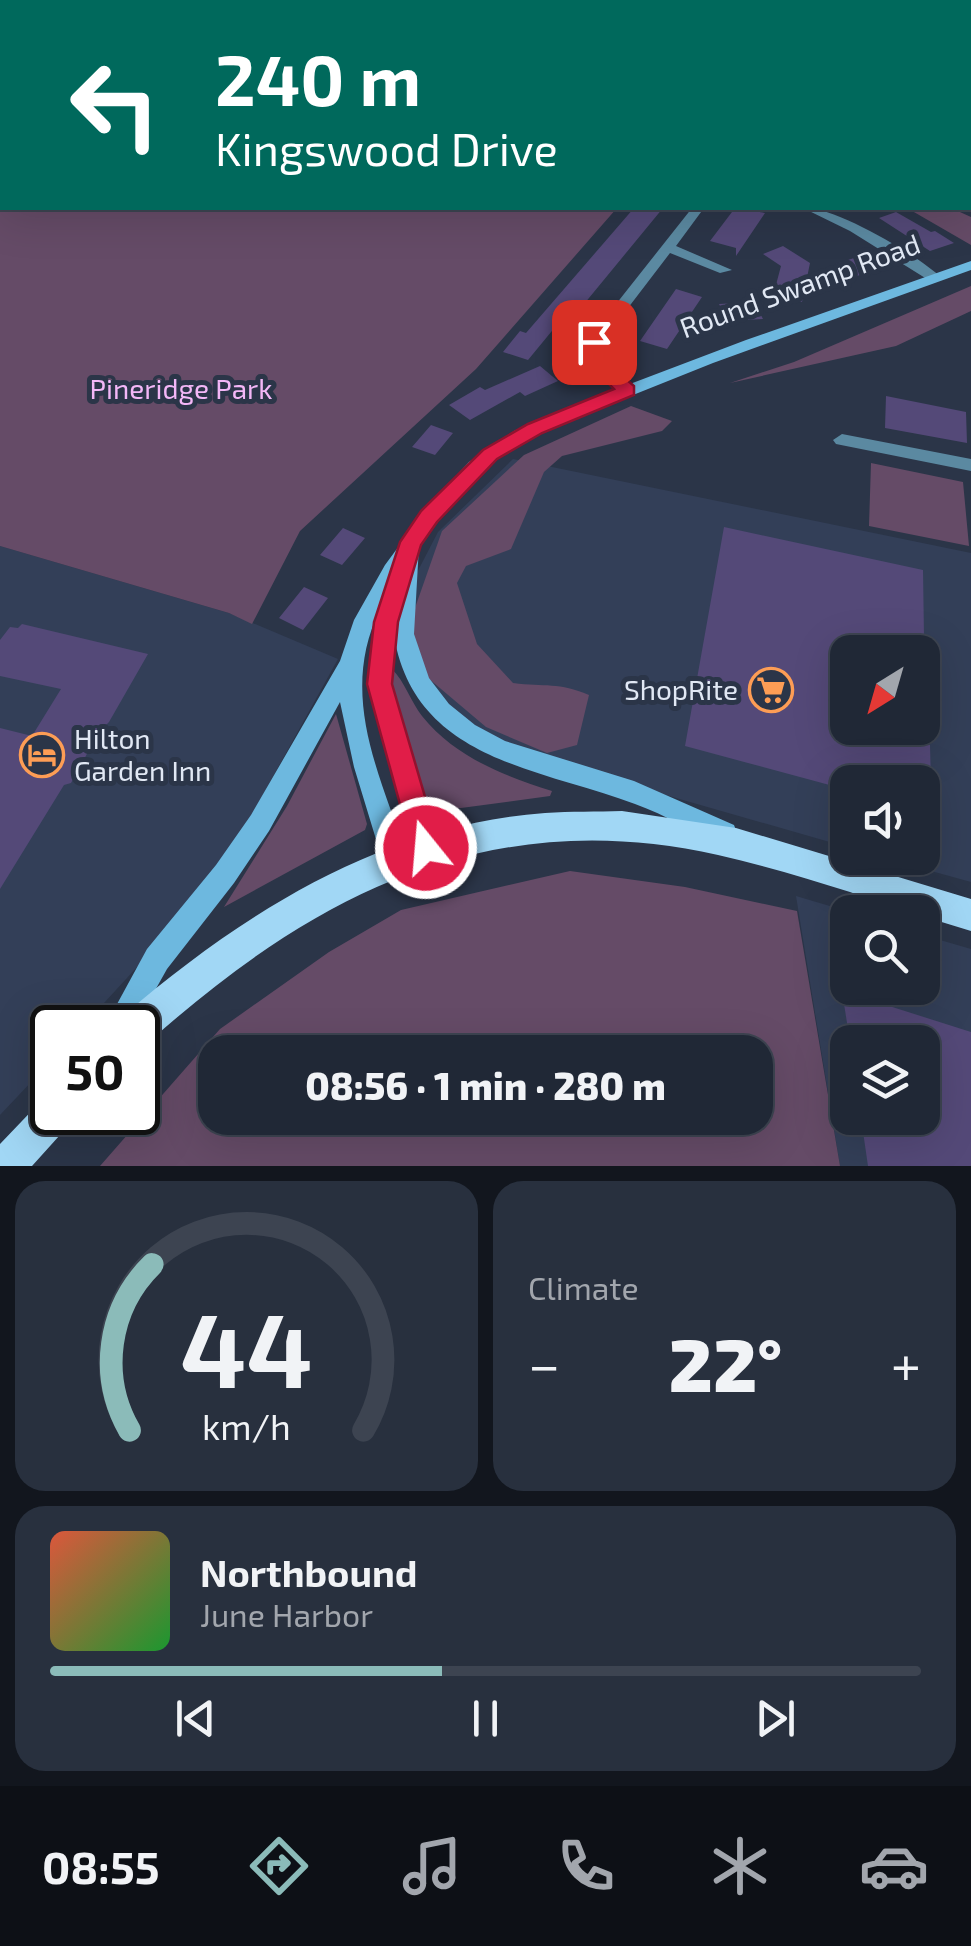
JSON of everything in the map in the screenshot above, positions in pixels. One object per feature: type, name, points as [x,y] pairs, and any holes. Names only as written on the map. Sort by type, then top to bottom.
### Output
[{"type":"main road","name":"Round Swamp Road","points":[[410,854],[352,707],[351,662],[381,589],[429,517],[490,454],[535,428],[628,390],[971,266]]},
{"type":"main road","name":"Round Swamp Road","points":[[410,542],[386,622],[379,684],[410,854]]},
{"type":"main road","points":[[410,542],[403,612],[405,643],[418,678],[456,723],[508,756],[634,792],[768,852]]},
{"type":"main road","points":[[131,1005],[157,959],[260,823],[351,662]]},
{"type":"main road","points":[[160,1007],[196,975],[263,927],[331,888],[410,854],[538,828],[585,826],[677,832],[768,852],[971,915]]},
{"type":"main road","points":[[6,1166],[35,1135]]},
{"type":"street","points":[[628,390],[599,365],[594,342],[696,210]]},
{"type":"street","points":[[814,210],[855,228],[934,278]]},
{"type":"street","points":[[667,246],[724,270]]},
{"type":"street","points":[[842,440],[971,466]]},
{"type":"shaded area","points":[[513,459],[971,553],[971,882],[940,873],[940,765],[830,765],[830,842],[509,750],[455,713],[412,664],[409,588],[438,532]]},
{"type":"shaded area","points":[[0,546],[229,613],[338,659],[244,829],[171,930],[102,1005],[30,1005],[30,1083],[0,1115]]},
{"type":"shaded area","points":[[796,896],[830,906],[830,1005],[940,1005],[940,940],[971,949],[971,1166],[840,1166],[835,1135],[940,1135],[940,1025],[830,1025],[830,1105]]},
{"type":"green space","name":"Pineridge Park","points":[[0,210],[615,210],[476,369],[300,531],[252,624],[229,613],[0,546]]},
{"type":"green space","points":[[910,210],[955,210],[971,217],[971,245]]},
{"type":"green space","points":[[971,286],[971,311],[896,346],[730,383],[794,362]]},
{"type":"green space","points":[[631,406],[672,421],[662,431],[562,456],[544,472],[511,549],[466,566],[457,583],[477,644],[513,683],[560,687],[589,695],[577,745],[547,753],[486,727],[428,678],[409,625],[442,531],[524,455]]},
{"type":"green space","points":[[871,463],[963,482],[969,546],[869,526]]},
{"type":"green space","points":[[392,669],[435,731],[465,754],[498,771],[552,791],[550,796],[431,812],[425,805],[393,697]]},
{"type":"green space","points":[[336,714],[367,824],[365,830],[224,907],[287,806]]},
{"type":"green space","points":[[570,871],[685,887],[797,911],[830,1107],[830,1135],[835,1135],[840,1166],[100,1166],[127,1135],[160,1135],[160,1098],[198,1054],[198,1135],[773,1135],[773,1035],[215,1035],[329,952],[401,910]]},
{"type":"building","points":[[632,210],[661,210],[575,315],[562,327],[556,326],[528,360],[503,352],[520,331],[526,333]]},
{"type":"building","points":[[733,210],[765,213],[736,256],[736,248],[710,241]]},
{"type":"building","points":[[896,212],[954,243],[930,251],[879,218]]},
{"type":"building","points":[[783,246],[810,263],[802,302],[773,296],[781,266],[763,254]]},
{"type":"building","points":[[863,255],[881,268],[854,277],[836,264]]},
{"type":"building","points":[[676,289],[702,297],[667,349],[640,341]]},
{"type":"building","points":[[754,302],[763,319],[728,321],[719,304]]},
{"type":"building","points":[[540,366],[558,381],[525,396],[520,392],[470,420],[449,405],[480,387],[485,390]]},
{"type":"building","points":[[886,396],[966,412],[967,443],[885,428]]},
{"type":"building","points":[[431,425],[453,433],[435,455],[412,447]]},
{"type":"building","name":"ShopRite","points":[[724,527],[923,570],[924,635],[830,635],[830,745],[930,745],[931,765],[830,765],[830,785],[685,746]]},
{"type":"building","points":[[343,528],[365,538],[342,565],[320,555]]},
{"type":"building","points":[[304,587],[328,598],[303,630],[279,618]]},
{"type":"building","name":"Hilton Garden Inn","points":[[22,624],[148,654],[71,783],[64,785],[0,889],[0,728],[32,736],[61,689],[0,676],[0,640],[10,627]]},
{"type":"building","points":[[844,1005],[886,1005],[971,1032],[971,1166],[868,1166],[863,1135],[940,1135],[940,1025],[847,1025]]},
{"type":"place","name":"ShopRite","points":[[771,690]]},
{"type":"place","name":"Hilton Garden Inn","points":[[42,755]]},
{"type":"route","points":[[426,848],[379,684],[389,608],[410,542],[490,454],[535,428],[628,390],[599,365],[593,352],[594,342]]}]
